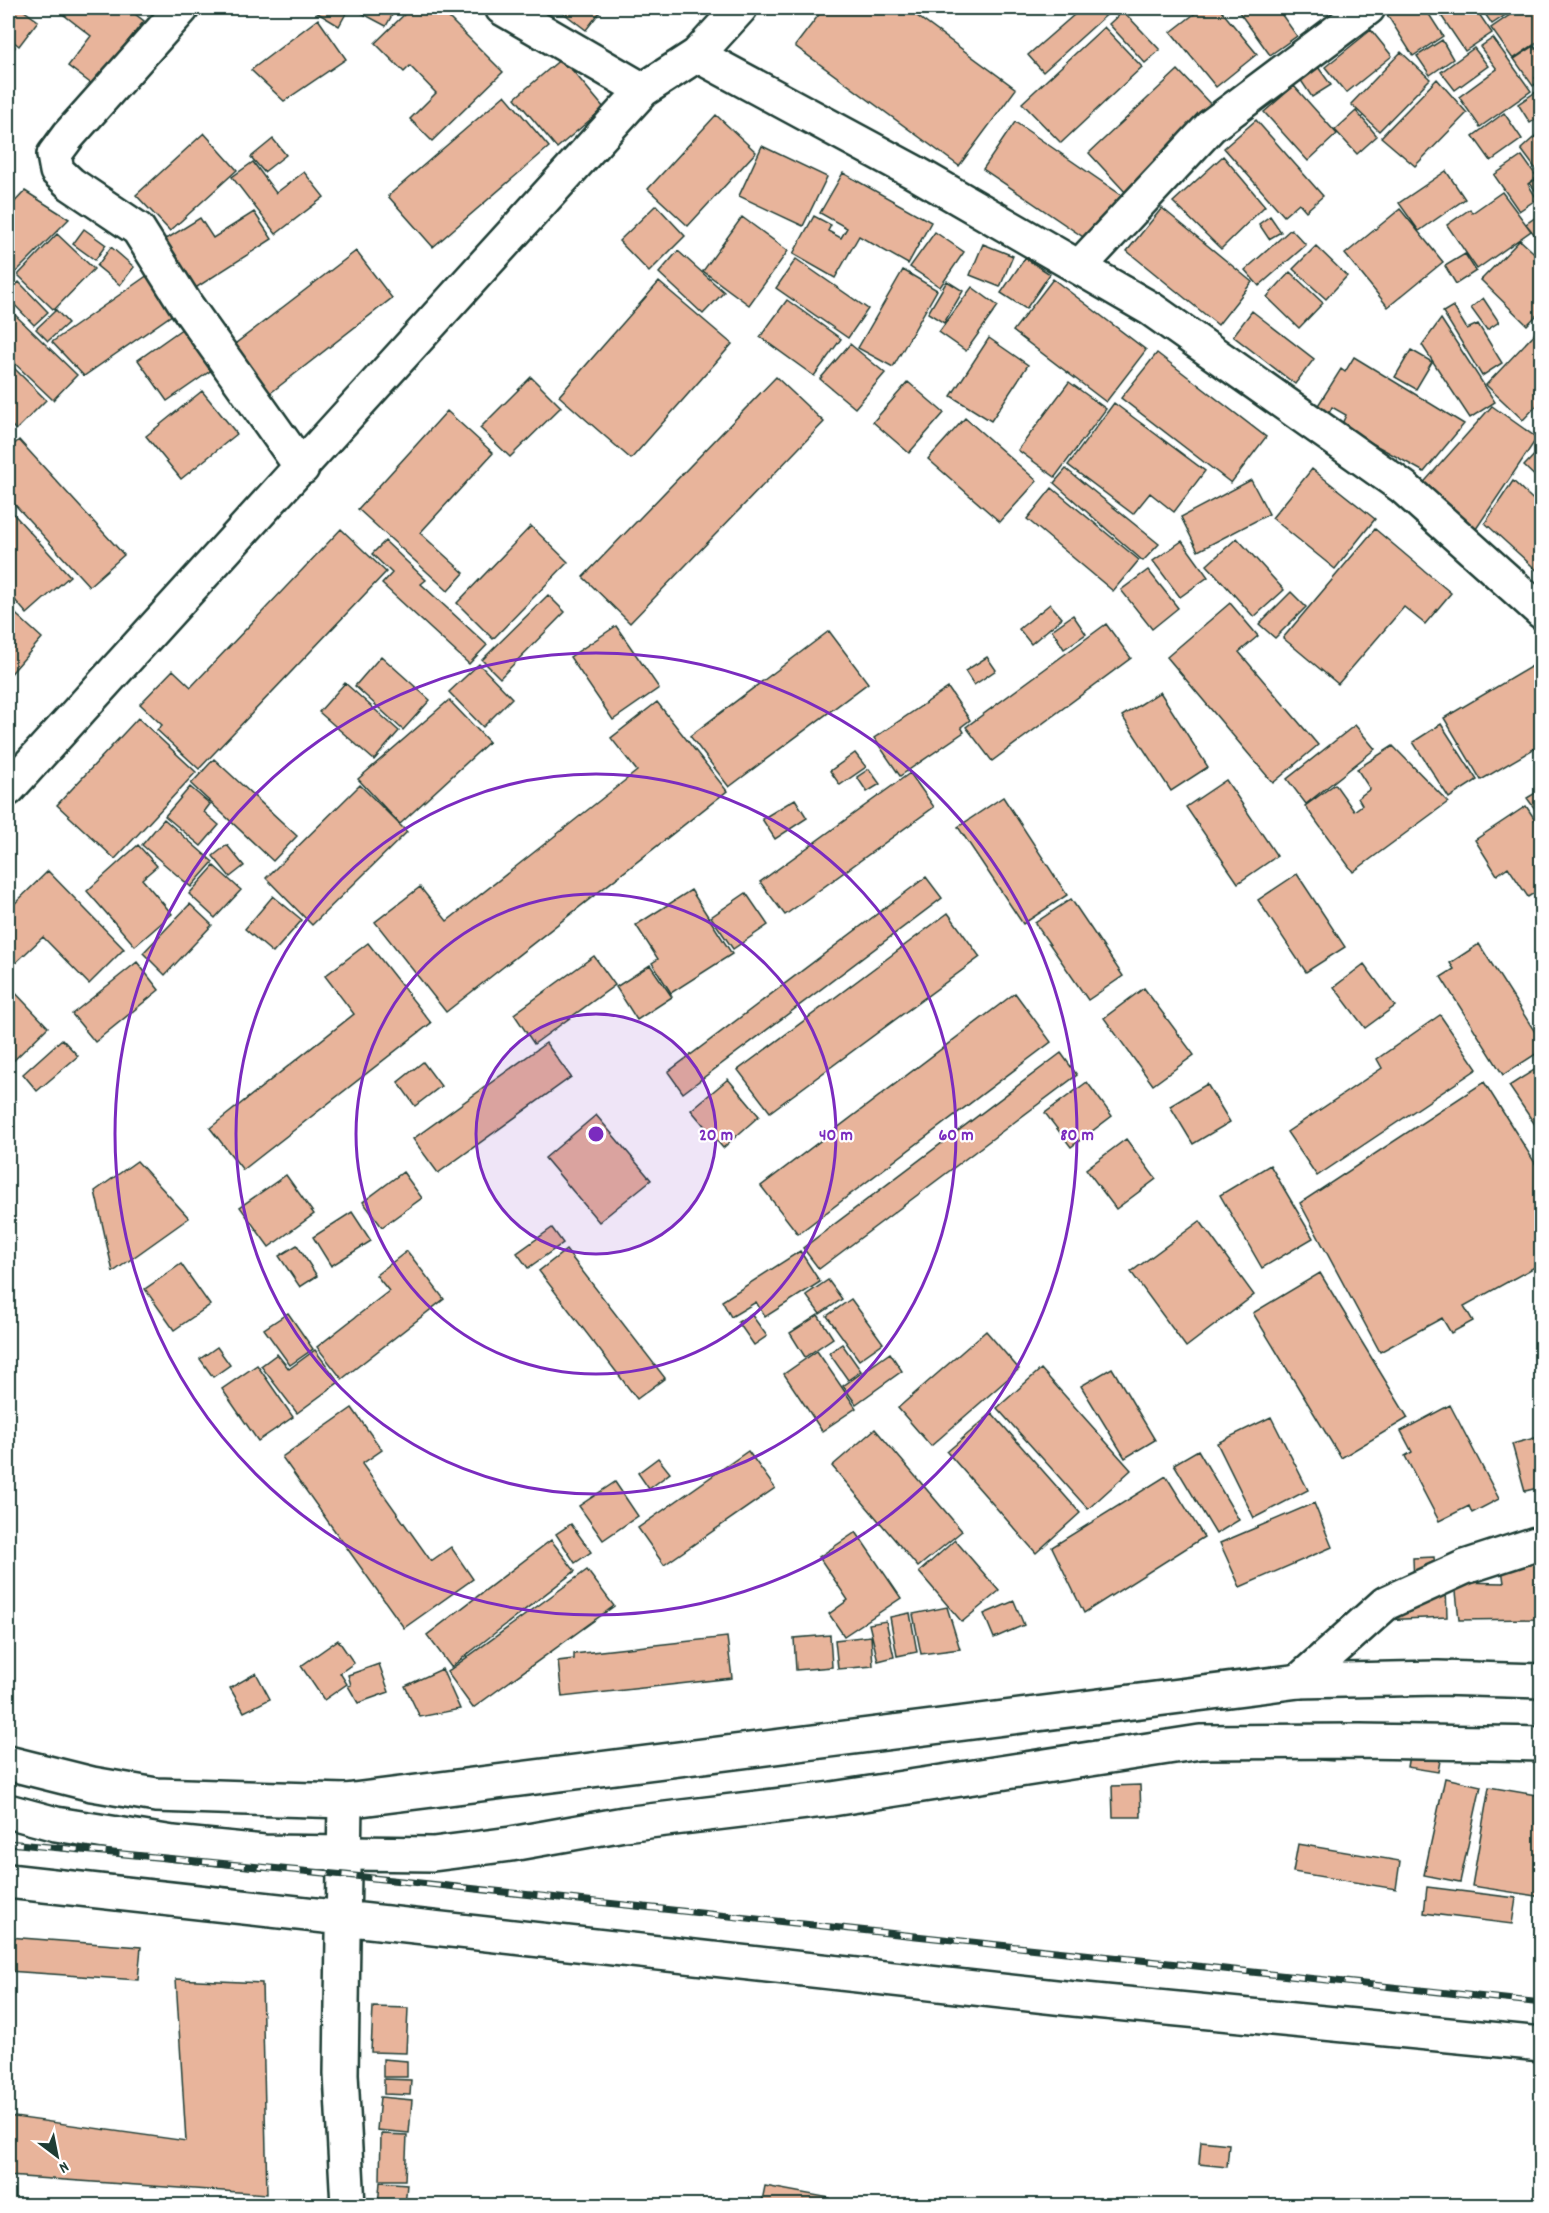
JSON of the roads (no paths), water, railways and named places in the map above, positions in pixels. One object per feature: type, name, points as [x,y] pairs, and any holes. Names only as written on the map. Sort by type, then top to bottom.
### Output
[{"type":"street","points":[[182,8],[68,136],[54,155],[57,171],[71,184],[138,229],[186,305],[302,468]]},
{"type":"street","points":[[502,8],[643,90]]},
{"type":"street","points":[[8,789],[643,90],[697,55],[740,8]]},
{"type":"street","points":[[1079,267],[1211,126],[1368,8]]},
{"type":"street","points":[[697,55],[914,172],[1151,309],[1403,487],[1542,612]]},
{"type":"street","points":[[1299,1681],[1386,1603],[1465,1567],[1542,1542]]},
{"type":"street","points":[[8,1763],[92,1784],[156,1795],[345,1801],[1299,1681],[1438,1678],[1542,1681]]},
{"type":"street","points":[[8,1811],[56,1824],[173,1843],[264,1852],[433,1854],[511,1844],[624,1824],[831,1799],[1200,1742],[1360,1741],[1542,1744]]},
{"type":"street","points":[[345,1801],[341,2074],[348,2205]]},
{"type":"street","points":[[8,1881],[1074,1999],[1542,2044]]},
{"type":"railway","points":[[8,1843],[345,1875],[1542,2003]]}]
